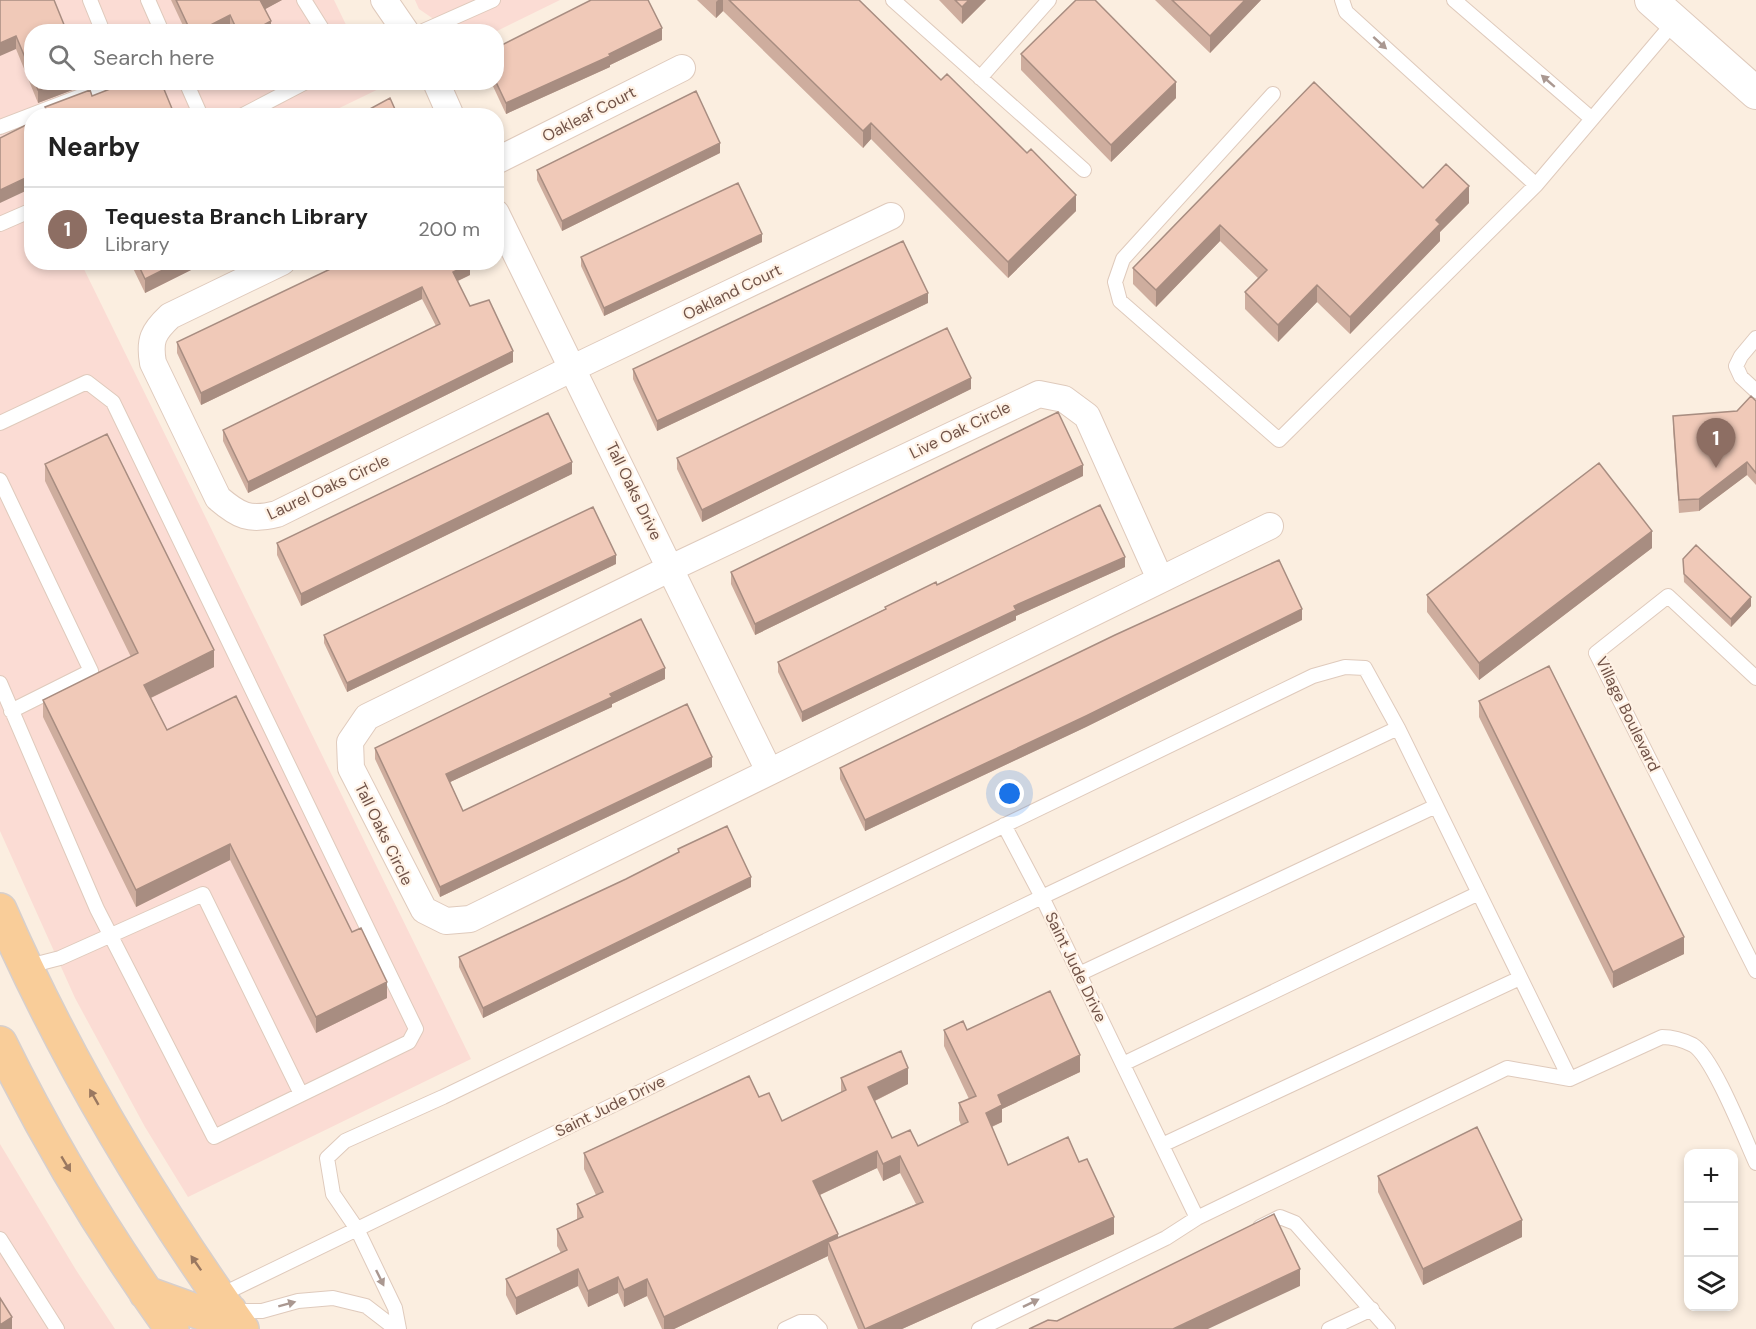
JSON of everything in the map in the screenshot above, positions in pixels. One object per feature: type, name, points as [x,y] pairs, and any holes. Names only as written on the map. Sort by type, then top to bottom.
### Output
[{"type":"main road","points":[[0,910],[13,964],[131,1163],[179,1239],[230,1312],[207,1315],[146,1293]]},
{"type":"main road","points":[[0,1043],[56,1148],[104,1229],[172,1329]]},
{"type":"street","points":[[384,0],[401,24]]},
{"type":"street","points":[[1651,0],[1756,93]]},
{"type":"street","name":"Oakleaf Court","points":[[504,157],[682,68]]},
{"type":"street","points":[[440,90],[447,108]]},
{"type":"street","name":"Oakland Court","points":[[573,368],[891,216]]},
{"type":"street","name":"Tall Oaks Drive","points":[[504,229],[769,771]]},
{"type":"street","name":"Laurel Oaks Circle","points":[[265,270],[170,316],[156,329],[151,348],[153,363],[218,498],[233,512],[256,519],[277,514],[573,368]]},
{"type":"street","name":"Live Oak Circle","points":[[671,568],[1039,394],[1064,399],[1087,416],[1160,579]]},
{"type":"street","points":[[769,771],[1270,526]]},
{"type":"street","name":"Tall Oaks Circle","points":[[671,568],[367,717],[350,742],[351,768],[424,910],[446,921],[471,919],[769,771]]},
{"type":"lane","points":[[90,0],[100,24]]},
{"type":"lane","points":[[148,0],[158,24]]},
{"type":"lane","points":[[304,0],[319,24]]},
{"type":"lane","points":[[439,24],[493,0]]},
{"type":"lane","points":[[893,0],[1084,170]]},
{"type":"lane","points":[[980,78],[1049,0]]},
{"type":"lane","points":[[1342,0],[1346,12],[1536,185]]},
{"type":"lane","points":[[1454,0],[1592,119]]},
{"type":"lane","points":[[1273,94],[1123,259],[1115,282],[1120,301],[1279,440],[1536,185],[1675,21]]},
{"type":"lane","points":[[50,108],[96,90]]},
{"type":"lane","points":[[190,90],[197,108]]},
{"type":"lane","points":[[256,108],[291,90]]},
{"type":"lane","points":[[0,127],[24,118]]},
{"type":"lane","points":[[0,224],[24,214]]},
{"type":"lane","points":[[1756,338],[1740,356],[1736,366],[1741,377],[1756,391]]},
{"type":"lane","points":[[0,423],[87,382],[113,402],[416,1029],[409,1042],[214,1137],[110,936],[0,683]]},
{"type":"lane","points":[[0,480],[5,502],[91,671],[11,711]]},
{"type":"lane","name":"Village Boulevard","points":[[1755,966],[1596,653],[1668,596],[1756,678]]},
{"type":"lane","points":[[398,1329],[395,1308],[357,1229],[333,1194],[327,1158],[345,1141],[442,1097],[1313,676],[1345,667],[1365,668],[1398,728],[1570,1079]]},
{"type":"lane","points":[[1004,825],[1042,897],[1398,728]]},
{"type":"lane","points":[[1079,974],[1436,806]]},
{"type":"lane","points":[[1123,1064],[1479,893]]},
{"type":"lane","points":[[13,964],[60,958],[203,894],[301,1094]]},
{"type":"lane","name":"Saint Jude Drive","points":[[230,1312],[357,1229],[1042,897],[1197,1218]]},
{"type":"lane","points":[[1161,1145],[1520,978]]},
{"type":"lane","points":[[979,1329],[1166,1238],[1197,1218],[1507,1068],[1570,1079],[1662,1037],[1673,1037],[1695,1046],[1713,1071],[1756,1163]]},
{"type":"lane","points":[[1249,1232],[1280,1217],[1295,1223],[1372,1308],[1388,1329]]},
{"type":"lane","points":[[0,1239],[57,1329]]},
{"type":"lane","points":[[230,1312],[262,1311],[298,1301],[333,1298],[366,1306],[398,1329]]},
{"type":"lane","points":[[1329,1329],[1372,1308]]},
{"type":"lane","points":[[785,1329],[800,1322],[813,1322],[820,1329]]},
{"type":"shaded area","points":[[0,0],[334,0],[346,24],[24,24],[24,90],[377,90],[339,108],[24,108],[24,270],[84,270],[471,1059],[188,1197],[145,1127],[75,998],[0,831]]},
{"type":"shaded area","points":[[415,0],[560,0],[504,28],[504,24],[441,24],[419,9]]},
{"type":"shaded area","points":[[0,1144],[76,1270],[115,1329],[0,1329]]},
{"type":"building","points":[[0,0],[54,0],[64,24],[24,24],[24,55],[16,36],[0,43]]},
{"type":"building","points":[[176,0],[260,0],[271,21],[266,24],[234,24],[230,15],[213,24],[187,24]]},
{"type":"building","points":[[591,0],[648,0],[662,28],[609,54],[610,56],[506,103],[500,90],[504,90],[504,44]]},
{"type":"building","points":[[729,0],[859,0],[941,80],[947,74],[1027,153],[1031,149],[1076,195],[1008,262],[871,123],[863,131]]},
{"type":"building","points":[[955,0],[969,0],[962,7]]},
{"type":"building","points":[[1076,0],[1095,0],[1176,82],[1111,145],[1021,54]]},
{"type":"building","points":[[1172,0],[1245,0],[1210,36]]},
{"type":"building","points":[[1314,82],[1423,188],[1446,164],[1469,186],[1436,220],[1440,224],[1350,317],[1317,285],[1278,325],[1245,292],[1267,270],[1220,225],[1156,290],[1133,268]]},
{"type":"building","points":[[90,90],[92,96],[107,90],[164,90],[172,108],[45,107]]},
{"type":"building","points":[[696,91],[720,143],[562,221],[537,170]]},
{"type":"building","points":[[390,98],[394,108],[372,108]]},
{"type":"building","points":[[24,126],[24,179],[0,190],[0,138]]},
{"type":"building","points":[[738,183],[762,234],[604,308],[581,257]]},
{"type":"building","points":[[903,241],[928,293],[657,421],[633,369]]},
{"type":"building","points":[[141,270],[163,270],[145,279]]},
{"type":"building","points":[[328,270],[457,270],[453,272],[470,306],[489,300],[513,351],[248,482],[223,430],[440,324],[422,287],[201,393],[177,342]]},
{"type":"building","points":[[947,328],[971,378],[702,510],[677,458]]},
{"type":"building","points":[[1751,396],[1756,401],[1756,473],[1747,462],[1699,499],[1679,500],[1673,416],[1737,411]]},
{"type":"building","points":[[1058,412],[1083,465],[755,624],[731,572]]},
{"type":"building","points":[[548,413],[572,462],[301,594],[277,543]]},
{"type":"building","points":[[107,434],[214,650],[144,685],[167,730],[236,696],[352,932],[361,928],[387,982],[316,1017],[230,844],[136,890],[43,700],[138,653],[45,464]]},
{"type":"building","points":[[1599,463],[1652,531],[1479,663],[1427,595]]},
{"type":"building","points":[[1100,505],[1125,557],[1014,606],[1016,610],[802,712],[778,662],[936,582],[937,585]]},
{"type":"building","points":[[593,507],[616,555],[347,683],[324,635]]},
{"type":"building","points":[[1696,545],[1751,597],[1731,619],[1684,574],[1683,559]]},
{"type":"building","points":[[1279,560],[1302,609],[1086,716],[865,820],[840,768],[1115,635]]},
{"type":"building","points":[[641,619],[665,668],[610,694],[612,697],[446,774],[463,811],[687,704],[712,757],[440,887],[375,748]]},
{"type":"building","points":[[1549,666],[1684,937],[1613,972],[1479,701]]},
{"type":"building","points":[[727,826],[751,877],[483,1008],[459,957],[626,879],[679,852],[678,849]]},
{"type":"building","points":[[1050,991],[1080,1055],[998,1095],[1002,1105],[986,1113],[1008,1165],[1068,1137],[1079,1162],[1087,1159],[1114,1217],[865,1329],[828,1242],[923,1202],[900,1156],[883,1164],[877,1151],[813,1181],[838,1234],[664,1317],[647,1279],[624,1290],[618,1277],[588,1291],[578,1269],[516,1298],[506,1279],[567,1250],[557,1229],[583,1217],[577,1204],[603,1192],[584,1153],[749,1076],[759,1097],[769,1093],[782,1121],[846,1090],[841,1078],[901,1051],[908,1068],[868,1087],[892,1138],[910,1130],[918,1146],[968,1122],[959,1103],[976,1096],[944,1030],[963,1021],[967,1030]]},
{"type":"building","points":[[1477,1127],[1522,1220],[1423,1269],[1378,1176]]},
{"type":"building","points":[[1274,1214],[1300,1269],[1173,1329],[1029,1329],[1048,1320],[1057,1321]]},
{"type":"building","points":[[0,1298],[12,1317],[0,1325]]},
{"type":"place","name":"Tequesta Branch Library","points":[[1716,468]]}]
